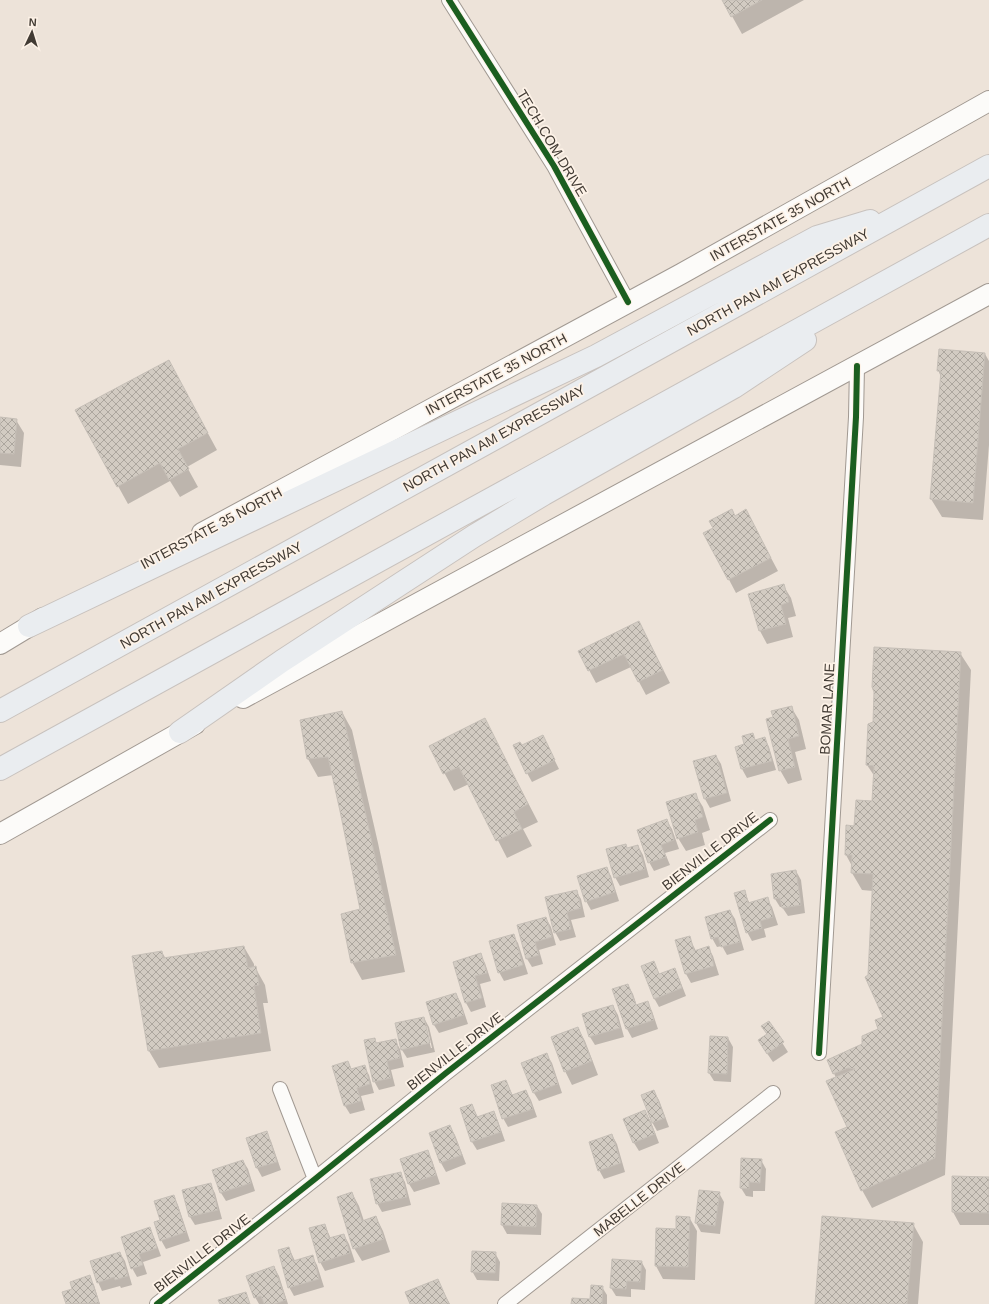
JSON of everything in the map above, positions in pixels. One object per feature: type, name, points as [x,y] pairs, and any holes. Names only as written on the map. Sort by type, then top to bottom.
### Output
[{"type":"highway","points":[[983,169],[989,155]]},
{"type":"highway","name":"NORTH PAN AM EXPRESSWAY","points":[[0,711],[983,169]]},
{"type":"highway","points":[[29,626],[596,356],[817,237],[911,208]]},
{"type":"highway","points":[[0,769],[989,225]]},
{"type":"highway","points":[[951,246],[989,229]]},
{"type":"highway","points":[[180,732],[282,661],[474,536],[544,494],[734,387],[925,259]]},
{"type":"main road","name":"INTERSTATE 35 NORTH","points":[[0,644],[29,626],[688,270],[989,101]]},
{"type":"main road","points":[[0,834],[180,732],[989,294]]},
{"type":"street","name":"TECH COM DRIVE","points":[[449,0],[554,166],[628,302]]},
{"type":"street","name":"BOMAR LANE","points":[[819,1053],[855,425],[857,366]]},
{"type":"street","name":"BIENVILLE DRIVE","points":[[157,1304],[446,1073],[770,820]]},
{"type":"street","points":[[280,1088],[315,1179]]},
{"type":"street","name":"MABELLE DRIVE","points":[[505,1304],[773,1093]]},
{"type":"building","points":[[722,0],[762,0],[731,17]]},
{"type":"building","points":[[939,349],[985,353],[973,503],[930,499],[941,371],[937,371]]},
{"type":"building","points":[[169,360],[208,433],[178,449],[189,469],[169,480],[160,463],[117,487],[75,410]]},
{"type":"building","points":[[0,417],[17,419],[14,454],[0,453]]},
{"type":"building","points":[[732,509],[735,516],[746,509],[771,558],[728,580],[703,533],[713,528],[709,521]]},
{"type":"building","points":[[784,584],[789,602],[781,605],[786,624],[759,631],[748,594]]},
{"type":"building","points":[[639,621],[663,670],[638,682],[624,654],[588,671],[578,651]]},
{"type":"building","points":[[874,647],[961,652],[935,1158],[861,1191],[835,1132],[847,1127],[826,1081],[855,1069],[848,1068],[833,1074],[827,1060],[862,1044],[862,1036],[878,1029],[875,1020],[883,1017],[865,977],[868,975],[873,874],[851,873],[852,855],[845,855],[846,825],[854,826],[856,800],[872,801],[874,766],[866,765],[868,724],[873,722],[874,692],[872,687]]},
{"type":"building","points":[[792,706],[799,736],[788,739],[795,767],[779,771],[766,719],[773,717],[771,711]]},
{"type":"building","points":[[342,711],[396,955],[351,963],[341,914],[360,909],[340,811],[328,757],[307,759],[300,720]]},
{"type":"building","points":[[485,718],[528,804],[514,812],[522,829],[496,841],[459,767],[443,774],[429,746]]},
{"type":"building","points":[[753,733],[755,740],[765,737],[772,761],[741,769],[735,747],[744,744],[742,736]]},
{"type":"building","points":[[543,735],[555,760],[526,774],[513,745],[520,742],[522,745]]},
{"type":"building","points":[[716,755],[727,793],[704,799],[693,761]]},
{"type":"building","points":[[696,793],[703,817],[695,820],[698,832],[677,839],[666,802]]},
{"type":"building","points":[[667,819],[674,840],[661,845],[666,857],[648,863],[637,830]]},
{"type":"building","points":[[626,844],[627,848],[638,845],[645,869],[614,878],[606,849]]},
{"type":"building","points":[[607,867],[615,892],[585,902],[577,876]]},
{"type":"building","points":[[796,870],[801,905],[782,908],[780,898],[774,899],[771,874]]},
{"type":"building","points":[[577,890],[581,908],[567,912],[571,929],[554,933],[545,897]]},
{"type":"building","points":[[745,890],[748,903],[768,897],[773,917],[760,921],[762,928],[746,933],[734,893]]},
{"type":"building","points":[[730,910],[740,942],[721,947],[718,937],[711,939],[705,917]]},
{"type":"building","points":[[546,917],[552,937],[535,942],[539,955],[526,959],[517,925]]},
{"type":"building","points":[[514,934],[523,965],[498,973],[489,941]]},
{"type":"building","points":[[690,936],[694,951],[709,946],[714,966],[685,974],[675,940]]},
{"type":"building","points":[[244,946],[248,968],[256,966],[259,985],[254,986],[261,1033],[148,1051],[132,956],[162,951],[163,958]]},
{"type":"building","points":[[481,953],[487,973],[475,976],[482,998],[465,1003],[453,962]]},
{"type":"building","points":[[654,961],[659,974],[675,968],[682,988],[654,999],[641,966]]},
{"type":"building","points":[[628,984],[636,1005],[648,1001],[654,1020],[626,1029],[612,989]]},
{"type":"building","points":[[456,993],[464,1015],[433,1025],[426,1002]]},
{"type":"building","points":[[613,1005],[620,1028],[589,1037],[582,1014]]},
{"type":"building","points":[[424,1017],[430,1043],[401,1050],[395,1023]]},
{"type":"building","points":[[769,1021],[784,1042],[767,1054],[758,1040],[767,1034],[761,1026]]},
{"type":"building","points":[[578,1027],[592,1061],[564,1072],[551,1037]]},
{"type":"building","points":[[710,1036],[728,1037],[727,1074],[708,1073]]},
{"type":"building","points":[[375,1038],[376,1043],[396,1039],[400,1058],[387,1061],[391,1078],[373,1082],[364,1040]]},
{"type":"building","points":[[547,1053],[558,1084],[533,1093],[521,1063]]},
{"type":"building","points":[[348,1061],[351,1069],[365,1065],[370,1084],[357,1088],[361,1101],[344,1106],[332,1066]]},
{"type":"building","points":[[506,1080],[512,1095],[526,1090],[533,1109],[502,1119],[491,1085]]},
{"type":"building","points":[[654,1090],[665,1118],[652,1123],[641,1095]]},
{"type":"building","points":[[472,1104],[477,1117],[494,1111],[501,1132],[471,1142],[460,1108]]},
{"type":"building","points":[[645,1110],[655,1134],[633,1143],[623,1119]]},
{"type":"building","points":[[450,1125],[462,1155],[440,1163],[429,1133]]},
{"type":"building","points":[[267,1131],[277,1162],[256,1168],[246,1138]]},
{"type":"building","points":[[612,1134],[621,1163],[598,1171],[589,1142]]},
{"type":"building","points":[[428,1150],[436,1175],[408,1184],[400,1159]]},
{"type":"building","points":[[741,1158],[762,1159],[760,1183],[749,1182],[749,1189],[740,1188]]},
{"type":"building","points":[[243,1160],[251,1183],[220,1193],[212,1170]]},
{"type":"building","points":[[401,1172],[407,1197],[376,1204],[370,1179]]},
{"type":"building","points":[[952,1176],[989,1177],[989,1213],[952,1212]]},
{"type":"building","points":[[211,1183],[218,1210],[189,1217],[182,1190]]},
{"type":"building","points":[[699,1190],[720,1192],[715,1226],[695,1223]]},
{"type":"building","points":[[352,1192],[362,1221],[376,1216],[384,1239],[353,1249],[337,1197]]},
{"type":"building","points":[[174,1195],[186,1232],[160,1241],[154,1222],[160,1220],[154,1201]]},
{"type":"building","points":[[502,1203],[537,1205],[536,1227],[501,1225]]},
{"type":"building","points":[[676,1216],[690,1217],[688,1267],[655,1266],[656,1228],[676,1229]]},
{"type":"building","points":[[822,1216],[914,1223],[907,1304],[815,1304]]},
{"type":"building","points":[[325,1224],[329,1238],[344,1234],[350,1253],[319,1263],[309,1228]]},
{"type":"building","points":[[150,1227],[157,1248],[139,1254],[143,1265],[131,1269],[121,1237]]},
{"type":"building","points":[[289,1247],[293,1261],[313,1255],[319,1279],[288,1288],[278,1250]]},
{"type":"building","points":[[472,1251],[496,1252],[495,1273],[471,1272]]},
{"type":"building","points":[[120,1252],[128,1276],[115,1280],[114,1277],[97,1283],[90,1261]]},
{"type":"building","points":[[612,1259],[642,1261],[640,1282],[627,1281],[626,1289],[610,1288]]},
{"type":"building","points":[[274,1266],[286,1300],[275,1304],[264,1304],[261,1296],[254,1298],[246,1276]]},
{"type":"building","points":[[90,1275],[99,1303],[66,1304],[62,1292],[72,1289],[70,1282]]},
{"type":"building","points":[[438,1279],[449,1304],[410,1304],[405,1292]]},
{"type":"building","points":[[591,1285],[603,1286],[602,1304],[571,1304],[572,1298],[590,1299]]},
{"type":"building","points":[[246,1292],[250,1304],[220,1304],[218,1300]]},
{"type":"cycle path","points":[[449,0],[554,166],[628,302]]},
{"type":"cycle path","points":[[819,1053],[856,417],[857,366]]},
{"type":"cycle path","points":[[157,1304],[446,1073],[770,820]]}]
